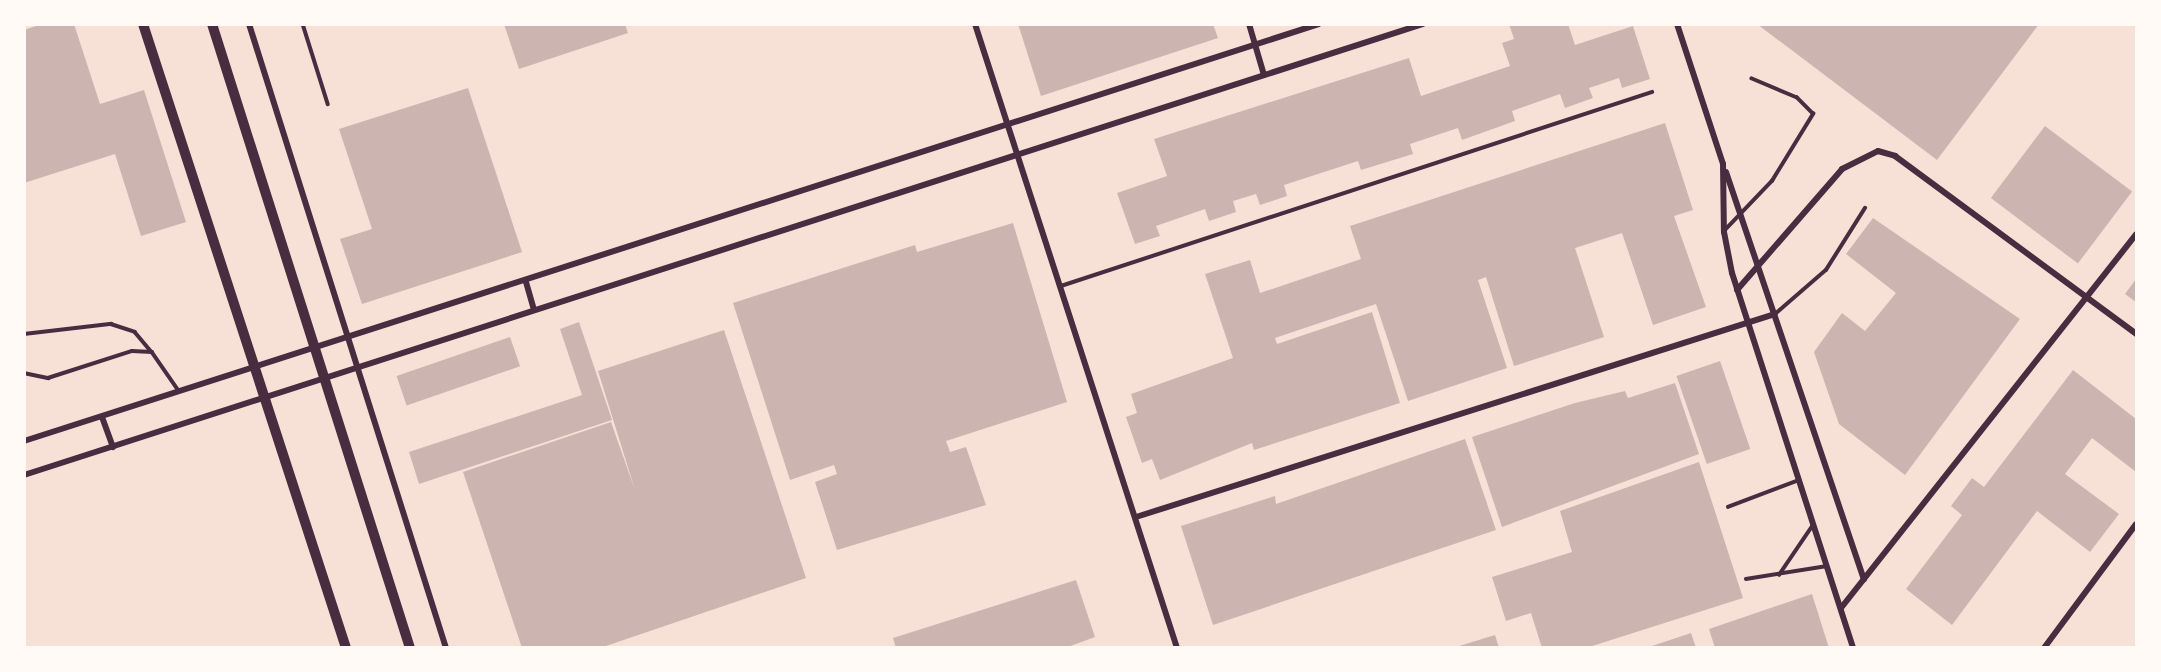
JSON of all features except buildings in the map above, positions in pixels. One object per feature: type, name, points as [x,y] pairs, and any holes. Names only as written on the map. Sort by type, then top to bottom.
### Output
[{"type":"main road","points":[[143,24],[346,648]]},
{"type":"main road","points":[[212,24],[410,648]]},
{"type":"street","points":[[249,24],[446,648]]},
{"type":"street","points":[[975,24],[1177,648]]},
{"type":"street","points":[[1249,24],[1264,75]]},
{"type":"street","points":[[24,441],[348,342],[1320,24]]},
{"type":"street","points":[[24,475],[1423,24]]},
{"type":"street","points":[[1677,24],[1864,579]]},
{"type":"street","points":[[1737,290],[1842,169],[1878,151],[1895,156],[2137,334]]},
{"type":"street","points":[[1723,164],[1724,232],[1737,290],[1853,648]]},
{"type":"street","points":[[1841,608],[2088,300],[2137,234]]},
{"type":"street","points":[[526,282],[534,310]]},
{"type":"street","points":[[1136,517],[1775,314]]},
{"type":"street","points":[[102,417],[113,447]]},
{"type":"street","points":[[2044,648],[2137,524]]},
{"type":"lane","points":[[303,24],[328,104]]},
{"type":"lane","points":[[1724,232],[1805,136],[1813,114],[1797,98],[1752,79]]},
{"type":"lane","points":[[1059,286],[1651,92]]},
{"type":"lane","points":[[1775,314],[1826,271],[1865,208]]},
{"type":"lane","points":[[24,334],[111,324],[135,332],[180,393]]},
{"type":"lane","points":[[24,373],[48,378],[132,351],[152,352]]},
{"type":"lane","points":[[1728,507],[1799,480]]},
{"type":"lane","points":[[1779,575],[1813,524]]},
{"type":"lane","points":[[1746,579],[1827,566]]}]
